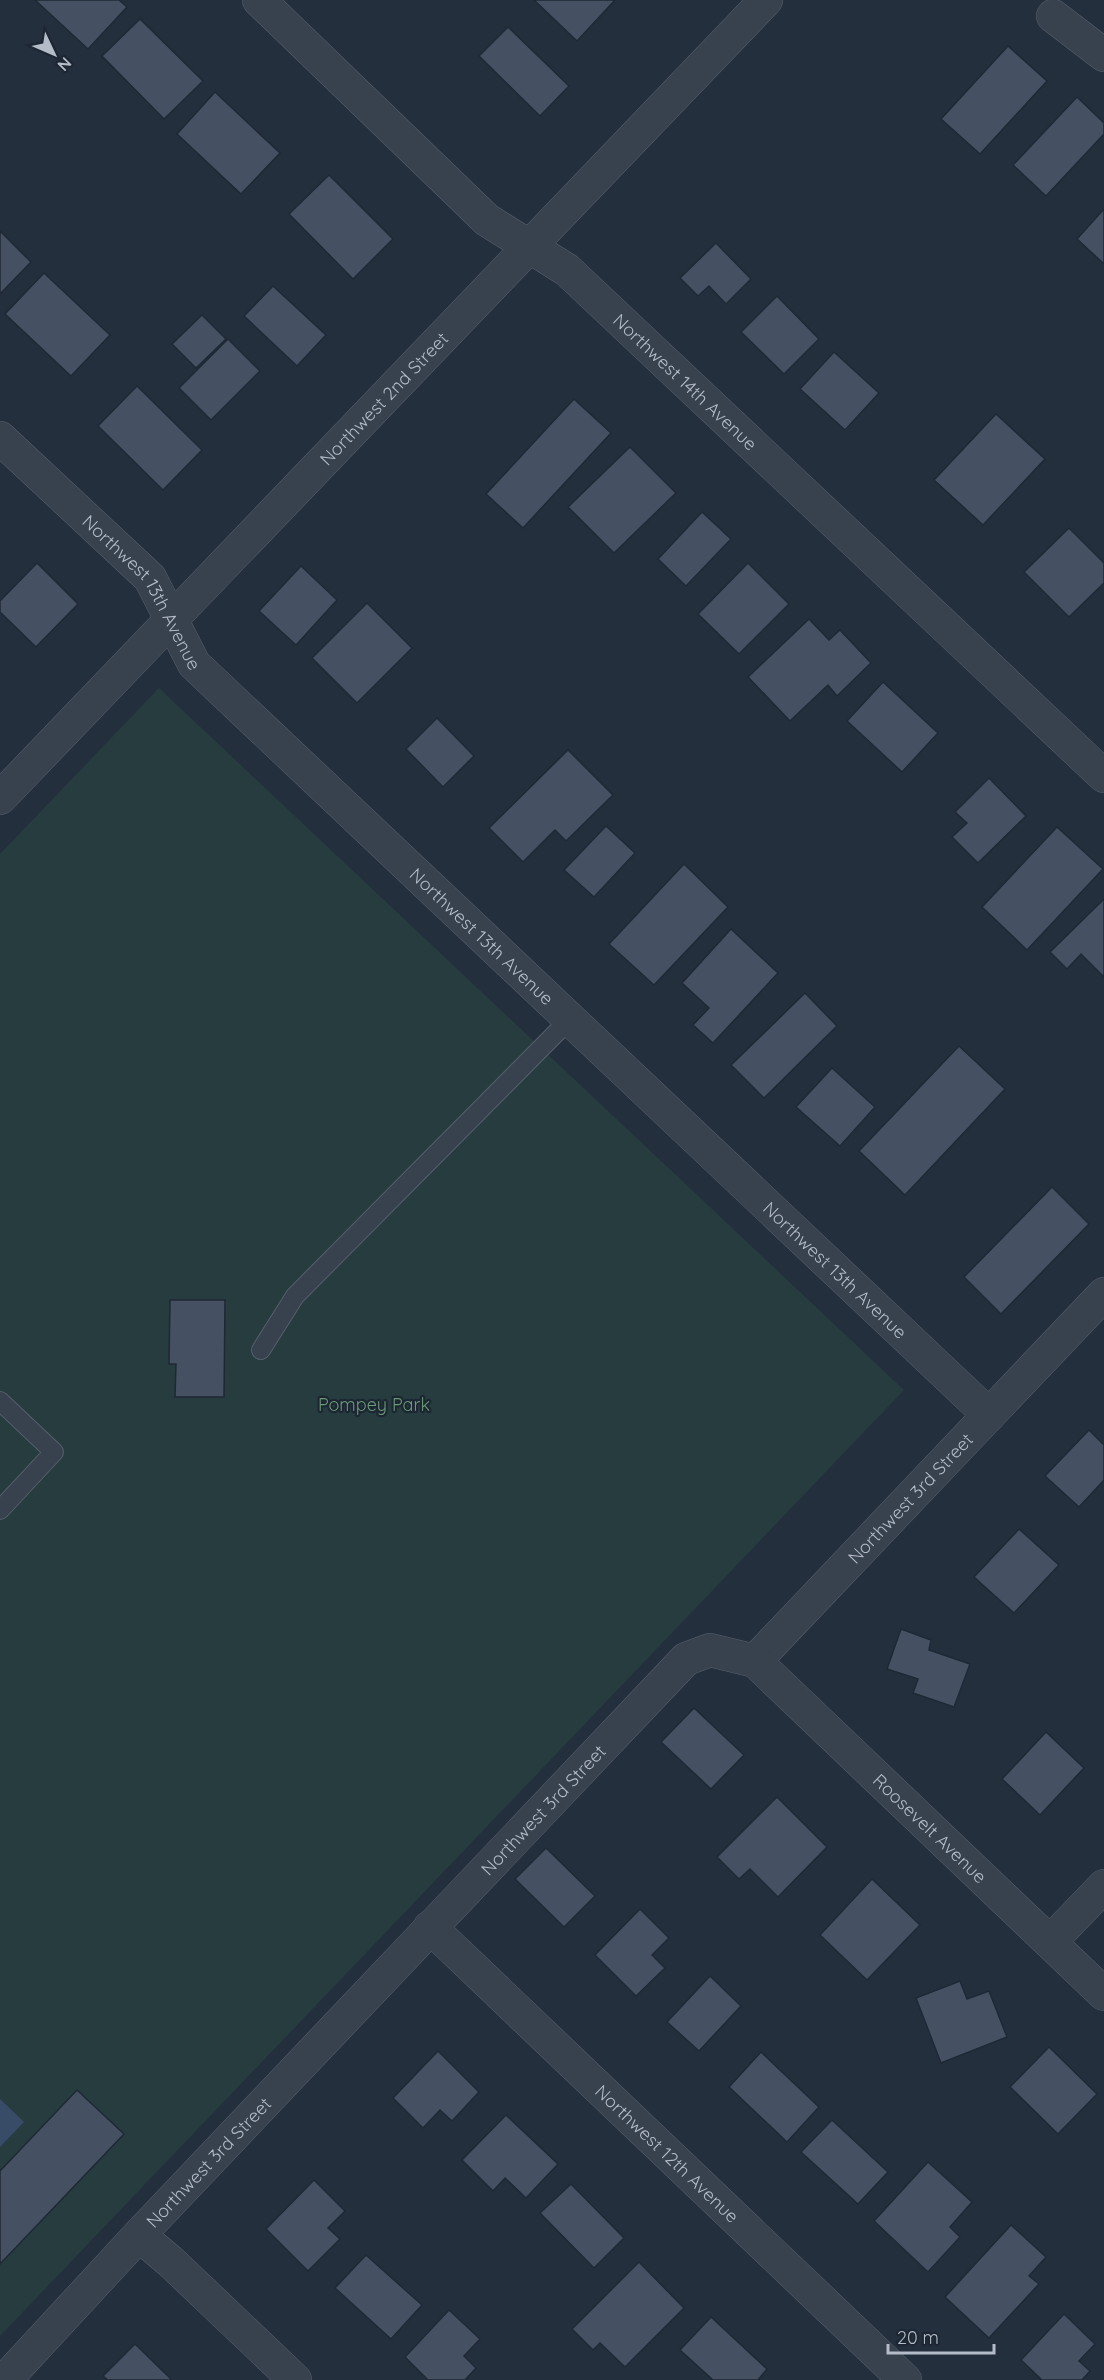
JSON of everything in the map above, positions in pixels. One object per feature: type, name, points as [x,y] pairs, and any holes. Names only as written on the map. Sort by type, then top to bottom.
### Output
[{"type":"street","name":"Northwest 14th Avenue","points":[[260,0],[487,220],[567,270],[1104,776]]},
{"type":"street","name":"Northwest 2nd Street","points":[[0,798],[766,0]]},
{"type":"street","points":[[1053,16],[1104,54]]},
{"type":"street","name":"Northwest 13th Avenue","points":[[0,438],[150,578],[194,664],[989,1415]]},
{"type":"street","name":"Northwest 3rd Street","points":[[5,2380],[139,2235],[686,1659],[710,1650],[755,1661],[1104,1294]]},
{"type":"street","name":"Roosevelt Avenue","points":[[755,1661],[1104,1994]]},
{"type":"street","points":[[1050,1942],[1104,1886]]},
{"type":"street","name":"Northwest 12th Avenue","points":[[430,1927],[905,2380]]},
{"type":"street","points":[[139,2235],[171,2262],[295,2380]]},
{"type":"lane","points":[[261,1350],[295,1296],[570,1019]]},
{"type":"lane","points":[[0,1401],[54,1452],[0,1510]]},
{"type":"green space","name":"Pompey Park","points":[[159,688],[904,1390],[0,2336],[0,854]]},
{"type":"water","points":[[0,2099],[24,2122],[0,2147]]},
{"type":"building","points":[[35,0],[119,0],[127,7],[88,49]]},
{"type":"building","points":[[534,0],[615,0],[577,41]]},
{"type":"building","points":[[140,19],[203,81],[164,119],[102,56]]},
{"type":"building","points":[[508,27],[569,86],[540,116],[479,56]]},
{"type":"building","points":[[1008,46],[1047,81],[980,154],[941,119]]},
{"type":"building","points":[[215,92],[280,153],[241,194],[177,134]]},
{"type":"building","points":[[1077,97],[1104,123],[1104,134],[1046,196],[1013,165]]},
{"type":"building","points":[[329,175],[393,239],[353,279],[289,214]]},
{"type":"building","points":[[1104,209],[1104,264],[1077,239]]},
{"type":"building","points":[[0,231],[31,262],[0,294]]},
{"type":"building","points":[[716,243],[751,279],[726,304],[709,286],[698,296],[680,278]]},
{"type":"building","points":[[44,273],[110,335],[71,376],[5,314]]},
{"type":"building","points":[[273,286],[326,335],[297,366],[244,316]]},
{"type":"building","points":[[777,296],[819,339],[784,374],[741,332]]},
{"type":"building","points":[[202,315],[226,339],[196,368],[172,344]]},
{"type":"building","points":[[228,339],[260,371],[211,420],[179,388]]},
{"type":"building","points":[[834,352],[879,393],[845,430],[800,389]]},
{"type":"building","points":[[137,386],[202,450],[163,490],[98,426]]},
{"type":"building","points":[[574,399],[611,433],[523,528],[486,494]]},
{"type":"building","points":[[996,414],[1045,459],[983,525],[934,480]]},
{"type":"building","points":[[630,447],[676,493],[614,553],[568,507]]},
{"type":"building","points":[[702,512],[731,539],[686,586],[658,559]]},
{"type":"building","points":[[1069,528],[1104,563],[1104,583],[1069,617],[1024,572]]},
{"type":"building","points":[[37,563],[78,604],[36,647],[0,612],[0,601]]},
{"type":"building","points":[[748,563],[789,604],[739,654],[698,614]]},
{"type":"building","points":[[301,566],[337,600],[296,645],[259,611]]},
{"type":"building","points":[[367,603],[412,648],[357,703],[312,658]]},
{"type":"building","points":[[809,619],[829,640],[840,630],[871,663],[837,696],[828,685],[790,721],[748,677]]},
{"type":"building","points":[[883,682],[938,733],[902,772],[847,721]]},
{"type":"building","points":[[437,718],[474,756],[443,787],[406,749]]},
{"type":"building","points":[[568,750],[613,795],[566,841],[555,830],[523,862],[489,828]]},
{"type":"building","points":[[989,778],[1026,816],[978,863],[952,837],[967,823],[955,812]]},
{"type":"building","points":[[606,826],[635,853],[594,897],[564,870]]},
{"type":"building","points":[[1057,827],[1103,869],[1027,950],[982,907]]},
{"type":"building","points":[[684,864],[728,907],[654,985],[609,944]]},
{"type":"building","points":[[1104,899],[1104,977],[1081,954],[1067,969],[1050,952]]},
{"type":"building","points":[[731,929],[778,973],[713,1043],[693,1025],[709,1008],[682,983]]},
{"type":"building","points":[[805,993],[837,1026],[764,1098],[731,1065]]},
{"type":"building","points":[[959,1046],[1005,1089],[905,1195],[859,1151]]},
{"type":"building","points":[[832,1068],[875,1107],[840,1146],[796,1107]]},
{"type":"building","points":[[1052,1187],[1089,1224],[1001,1314],[964,1277]]},
{"type":"building","points":[[170,1300],[225,1300],[224,1397],[175,1397],[176,1364],[169,1364]]},
{"type":"building","points":[[1089,1430],[1104,1445],[1104,1480],[1079,1507],[1045,1476]]},
{"type":"building","points":[[1019,1529],[1059,1565],[1014,1613],[974,1577]]},
{"type":"building","points":[[901,1629],[931,1640],[929,1650],[970,1664],[954,1707],[913,1693],[918,1679],[887,1669]]},
{"type":"building","points":[[694,1708],[744,1755],[711,1789],[661,1742]]},
{"type":"building","points":[[1046,1732],[1084,1768],[1040,1815],[1002,1779]]},
{"type":"building","points":[[777,1797],[827,1847],[778,1897],[750,1869],[739,1879],[717,1857]]},
{"type":"building","points":[[546,1848],[595,1896],[564,1927],[515,1879]]},
{"type":"building","points":[[872,1879],[920,1925],[867,1980],[820,1935]]},
{"type":"building","points":[[640,1909],[669,1938],[652,1955],[665,1968],[636,1996],[595,1955]]},
{"type":"building","points":[[710,1976],[741,2006],[699,2051],[667,2022]]},
{"type":"building","points":[[960,1981],[967,1999],[989,1991],[1007,2037],[941,2063],[916,1998]]},
{"type":"building","points":[[1049,2047],[1097,2094],[1058,2134],[1010,2087]]},
{"type":"building","points":[[438,2051],[479,2092],[452,2121],[440,2110],[423,2128],[393,2098]]},
{"type":"building","points":[[761,2052],[819,2107],[787,2142],[729,2087]]},
{"type":"building","points":[[77,2090],[124,2134],[0,2264],[0,2171]]},
{"type":"building","points":[[506,2115],[558,2164],[526,2198],[505,2178],[493,2191],[462,2160]]},
{"type":"building","points":[[832,2120],[888,2172],[858,2204],[801,2152]]},
{"type":"building","points":[[928,2162],[972,2202],[950,2227],[960,2237],[928,2272],[874,2221]]},
{"type":"building","points":[[314,2180],[345,2211],[328,2228],[340,2239],[308,2271],[266,2229]]},
{"type":"building","points":[[571,2184],[624,2238],[594,2268],[540,2213]]},
{"type":"building","points":[[1011,2225],[1046,2257],[1029,2276],[1039,2284],[989,2338],[945,2297]]},
{"type":"building","points":[[366,2255],[422,2305],[391,2339],[335,2288]]},
{"type":"building","points":[[639,2262],[684,2308],[625,2367],[600,2343],[593,2350],[572,2329]]},
{"type":"building","points":[[449,2310],[480,2339],[464,2356],[476,2368],[465,2380],[428,2380],[405,2357]]},
{"type":"building","points":[[1064,2314],[1095,2344],[1079,2361],[1090,2371],[1082,2380],[1042,2380],[1021,2360]]},
{"type":"building","points":[[711,2317],[767,2369],[758,2380],[713,2380],[680,2350]]},
{"type":"building","points":[[135,2344],[172,2380],[108,2380],[103,2376]]}]
